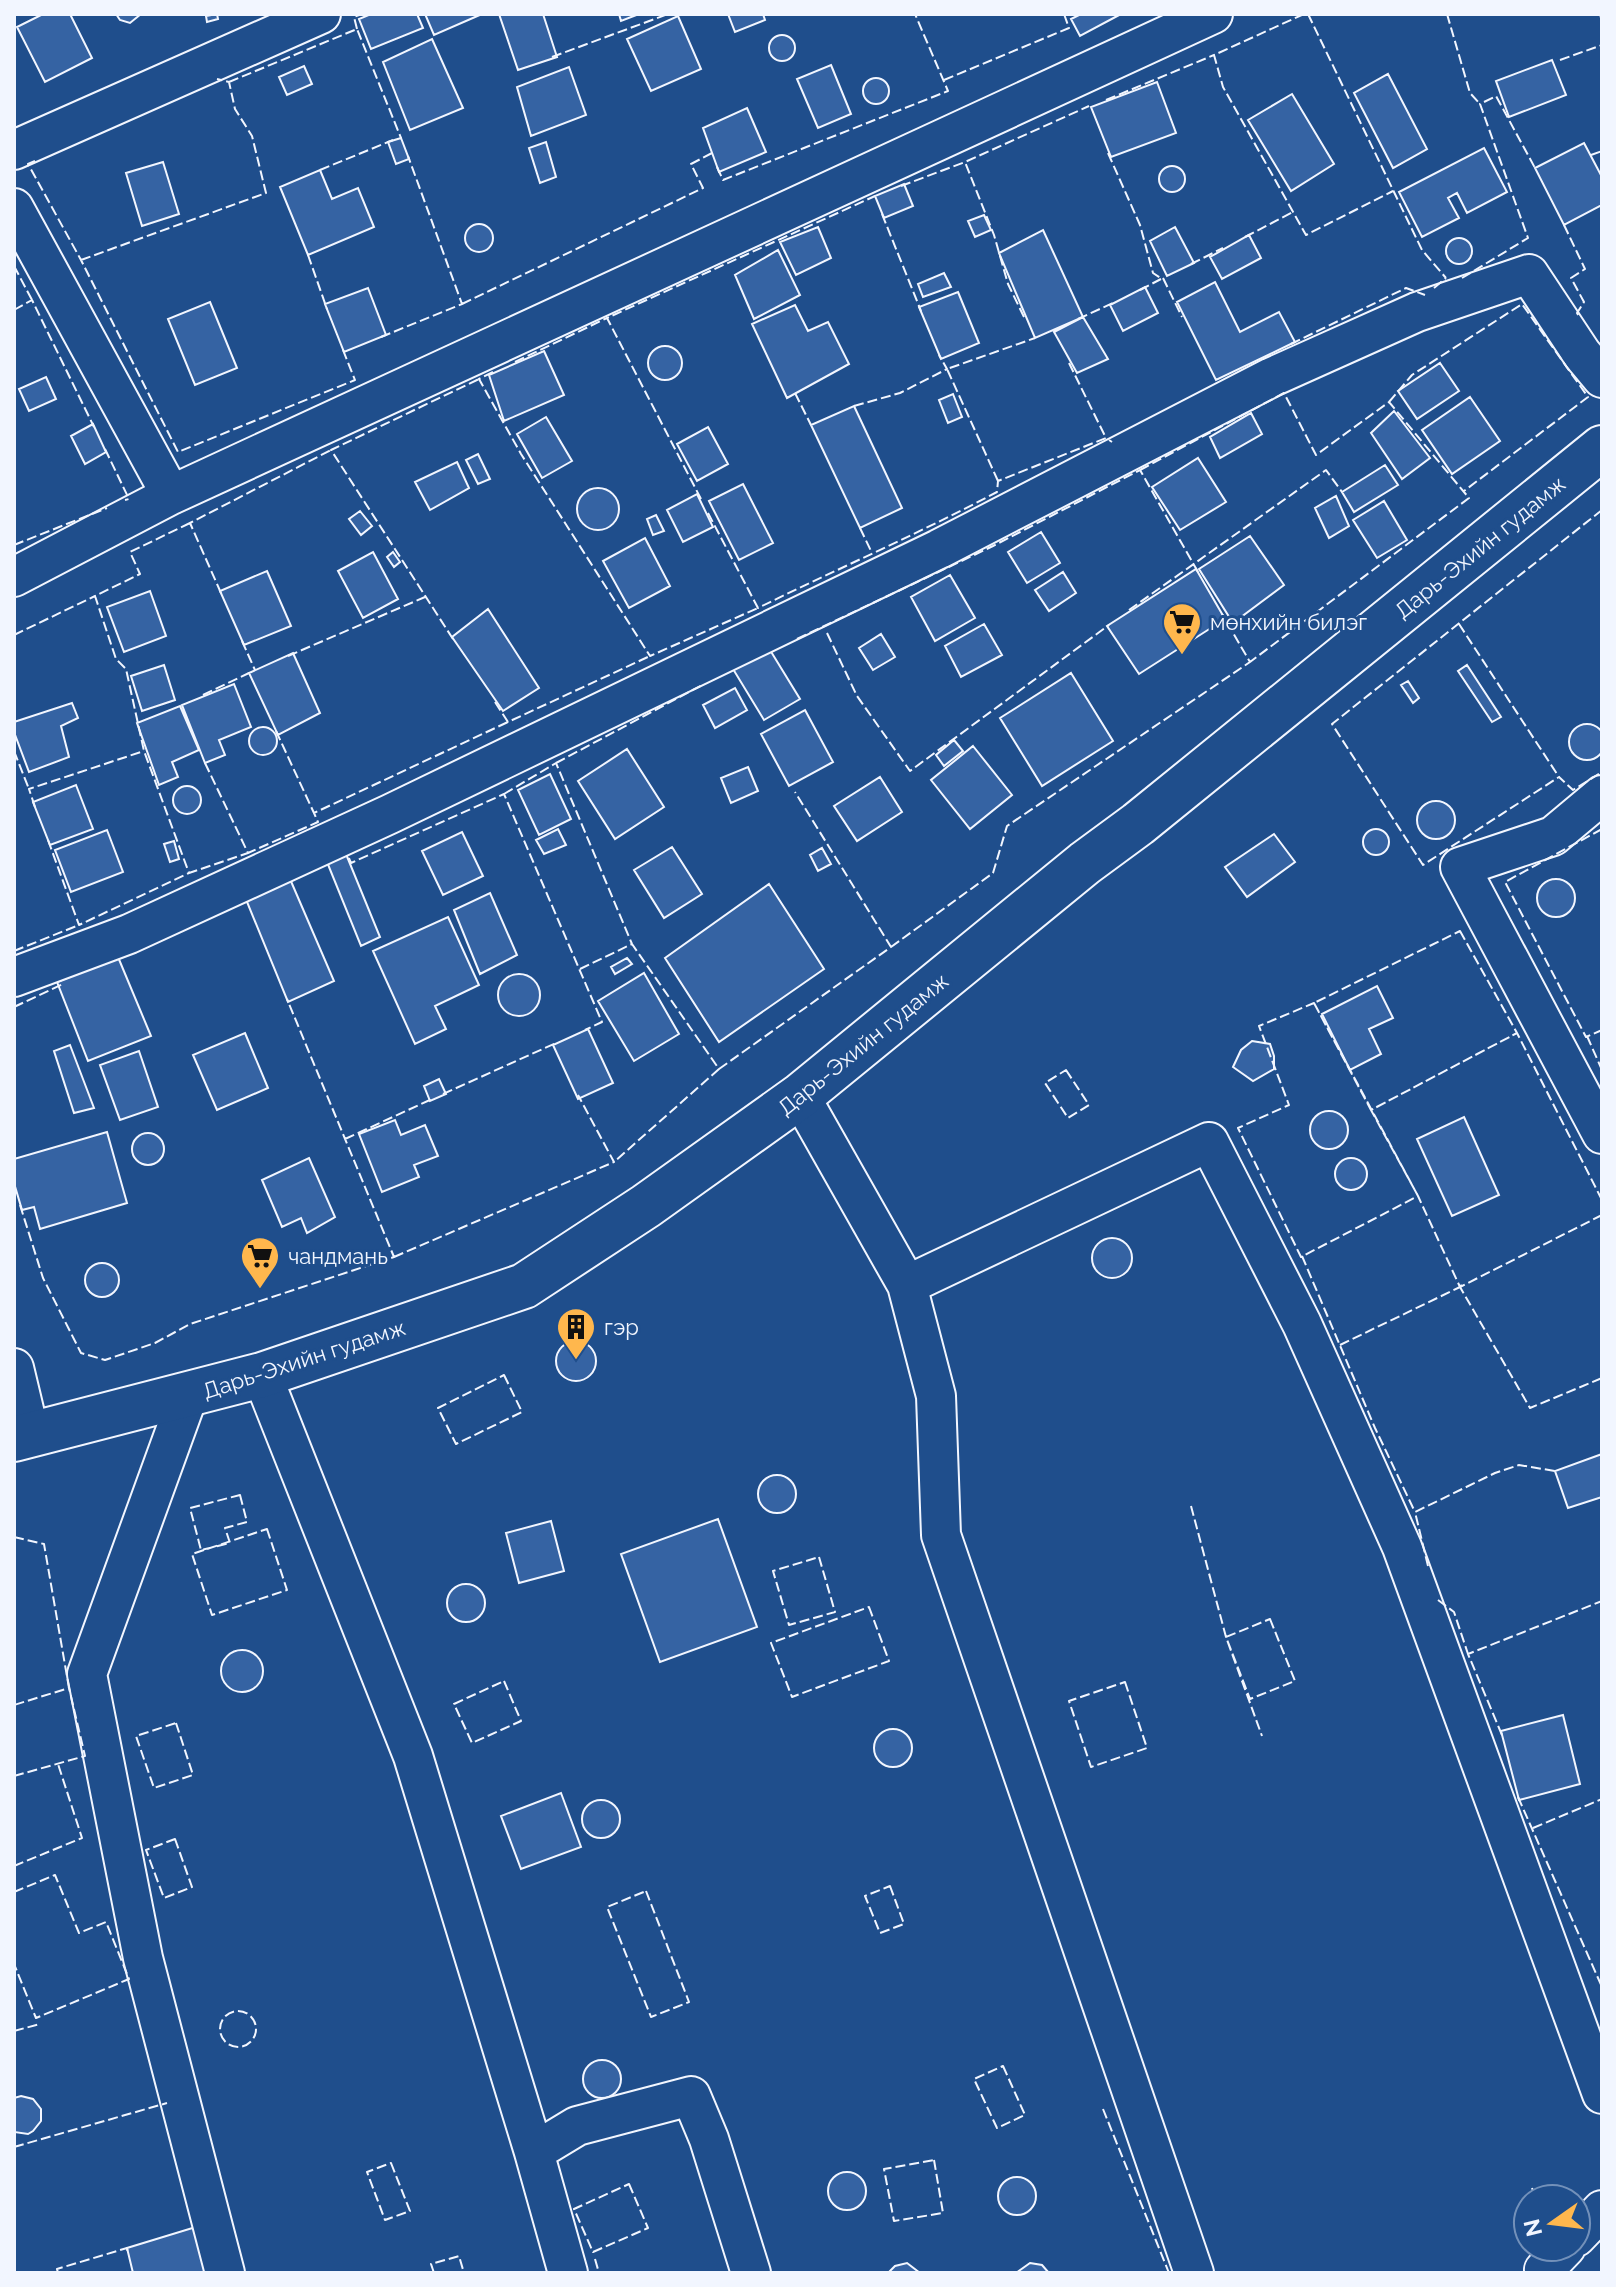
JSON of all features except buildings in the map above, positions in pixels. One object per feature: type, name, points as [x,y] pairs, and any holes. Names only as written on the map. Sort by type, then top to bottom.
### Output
[{"type":"main road","name":"Дарь-Эхийн гудамж","points":[[22,1437],[262,1375],[524,1286],[646,1206],[800,1096],[1602,448]]},
{"type":"street","points":[[14,150],[321,14]]},
{"type":"street","points":[[14,577],[171,495],[1213,14]]},
{"type":"street","points":[[14,208],[171,495]]},
{"type":"street","points":[[14,977],[129,934],[390,814],[939,549],[1272,377],[1417,312],[1529,274],[1582,354],[1602,378]]},
{"type":"street","points":[[1602,795],[1553,836],[1460,867],[1602,1134]]},
{"type":"street","points":[[800,1096],[907,1285],[936,1396],[941,1535],[1194,2273]]},
{"type":"street","points":[[907,1285],[1209,1142],[1302,1324],[1402,1547],[1602,2094]]},
{"type":"street","points":[[14,1368],[22,1437]]},
{"type":"street","points":[[262,1375],[413,1756],[568,2273]]},
{"type":"street","points":[[188,1396],[87,1674],[143,1958],[225,2273]]},
{"type":"street","points":[[534,2152],[577,2126],[691,2096],[709,2139],[751,2273]]},
{"type":"fence","points":[[357,29],[354,17],[362,14]]},
{"type":"fence","points":[[552,57],[668,14]]},
{"type":"fence","points":[[717,167],[723,180],[948,91],[915,14]]},
{"type":"fence","points":[[944,80],[1069,28],[1064,14]]},
{"type":"fence","points":[[1304,14],[1214,55],[1223,87],[1306,235],[1393,191]]},
{"type":"fence","points":[[1308,14],[1422,250],[1446,278]]},
{"type":"fence","points":[[1447,14],[1470,93],[1480,104]]},
{"type":"fence","points":[[1600,14],[1602,22]]},
{"type":"fence","points":[[229,82],[357,29],[401,138]]},
{"type":"fence","points":[[1560,60],[1602,45]]},
{"type":"fence","points":[[1106,100],[1214,55]]},
{"type":"fence","points":[[81,260],[266,193],[252,136],[235,109],[229,82],[217,79]]},
{"type":"fence","points":[[1462,278],[1528,238],[1480,104],[1496,96],[1535,168]]},
{"type":"fence","points":[[1024,317],[1008,284],[994,235],[965,162],[1089,106]]},
{"type":"fence","points":[[320,170],[393,140]]},
{"type":"fence","points":[[1591,155],[1602,151]]},
{"type":"fence","points":[[462,304],[703,188],[691,164],[712,153],[713,156]]},
{"type":"fence","points":[[1108,153],[1140,225],[1153,273],[1162,279]]},
{"type":"fence","points":[[381,337],[462,304],[408,156]]},
{"type":"fence","points":[[35,161],[28,164],[81,260],[178,452],[355,380],[343,350]]},
{"type":"fence","points":[[901,186],[965,162]]},
{"type":"fence","points":[[701,499],[607,318],[875,196]]},
{"type":"fence","points":[[1245,237],[1293,212]]},
{"type":"fence","points":[[882,214],[921,311]]},
{"type":"fence","points":[[1564,225],[1585,269],[1571,278],[1584,302],[1577,313],[1580,318]]},
{"type":"fence","points":[[1191,264],[1223,248]]},
{"type":"fence","points":[[308,255],[327,309]]},
{"type":"fence","points":[[14,266],[32,300]]},
{"type":"fence","points":[[1163,278],[1182,317]]},
{"type":"fence","points":[[1434,288],[1446,278]]},
{"type":"fence","points":[[1140,290],[1161,279]]},
{"type":"fence","points":[[1291,344],[1406,288],[1425,295]]},
{"type":"fence","points":[[14,310],[32,300],[94,427]]},
{"type":"fence","points":[[1078,319],[1115,302]]},
{"type":"fence","points":[[1389,402],[1412,375],[1522,304],[1588,397],[1464,491]]},
{"type":"fence","points":[[515,362],[607,318]]},
{"type":"fence","points":[[998,481],[947,369],[1035,338]]},
{"type":"fence","points":[[854,406],[900,393],[947,369],[939,355]]},
{"type":"fence","points":[[1069,363],[1106,438]]},
{"type":"fence","points":[[493,372],[479,379],[521,454],[650,656],[758,608]]},
{"type":"fence","points":[[453,639],[331,450],[479,379]]},
{"type":"fence","points":[[795,393],[811,425]]},
{"type":"fence","points":[[1140,470],[1284,393],[1316,455],[1389,402],[1469,498],[1250,662]]},
{"type":"fence","points":[[708,513],[758,608],[997,492],[998,481],[1106,438],[1112,442]]},
{"type":"fence","points":[[105,449],[129,499],[125,500]]},
{"type":"fence","points":[[221,593],[190,523],[331,450]]},
{"type":"fence","points":[[797,639],[993,546],[1140,470],[1198,572]]},
{"type":"fence","points":[[1129,610],[1326,470],[1342,492]]},
{"type":"fence","points":[[14,545],[107,508]]},
{"type":"fence","points":[[1602,510],[1332,724],[1423,865],[1559,777],[1573,790],[1602,772]]},
{"type":"fence","points":[[190,523],[130,552],[140,574],[95,596],[116,659],[126,669],[144,751],[189,873],[248,853]]},
{"type":"fence","points":[[860,528],[872,553]]},
{"type":"fence","points":[[14,635],[95,596]]},
{"type":"fence","points":[[288,656],[425,597]]},
{"type":"fence","points":[[891,947],[993,873],[1007,826],[1250,662],[1222,614]]},
{"type":"fence","points":[[1459,624],[1559,777]]},
{"type":"fence","points":[[827,633],[857,696],[910,771],[1109,625]]},
{"type":"fence","points":[[242,641],[255,670]]},
{"type":"fence","points":[[495,702],[508,722],[650,656]]},
{"type":"fence","points":[[203,695],[249,673]]},
{"type":"fence","points":[[556,763],[704,684]]},
{"type":"fence","points":[[276,731],[314,813],[508,722]]},
{"type":"fence","points":[[14,751],[29,789]]},
{"type":"fence","points":[[35,807],[29,789],[144,751]]},
{"type":"fence","points":[[205,763],[248,853],[318,822],[314,813]]},
{"type":"fence","points":[[504,794],[556,763],[632,944]]},
{"type":"fence","points":[[719,1069],[891,947],[795,792]]},
{"type":"fence","points":[[349,858],[351,863],[504,794],[602,1022],[585,1030]]},
{"type":"fence","points":[[1602,829],[1505,882],[1586,1037],[1602,1030]]},
{"type":"fence","points":[[48,840],[79,925],[189,873]]},
{"type":"fence","points":[[14,951],[79,925]]},
{"type":"fence","points":[[1460,931],[1517,1033],[1371,1110],[1314,1003],[1460,931]]},
{"type":"fence","points":[[580,969],[632,944],[719,1069],[614,1162]]},
{"type":"fence","points":[[14,1007],[63,984]]},
{"type":"fence","points":[[20,1205],[43,1278],[81,1353],[105,1360],[155,1343],[190,1324],[394,1257],[287,999]]},
{"type":"fence","points":[[1314,1003],[1418,1196],[1301,1257],[1238,1128],[1289,1105],[1259,1026],[1314,1003]]},
{"type":"fence","points":[[1602,1200],[1517,1033],[1371,1110],[1418,1196],[1460,1287],[1602,1215]]},
{"type":"fence","points":[[1587,1036],[1602,1070]]},
{"type":"fence","points":[[443,1094],[556,1043]]},
{"type":"fence","points":[[1066,1070],[1089,1105],[1068,1118],[1045,1083],[1066,1070]]},
{"type":"fence","points":[[394,1257],[614,1162],[578,1095]]},
{"type":"fence","points":[[345,1139],[432,1099]]},
{"type":"fence","points":[[1302,1256],[1375,1428],[1415,1512]]},
{"type":"fence","points":[[1340,1345],[1460,1287],[1459,1284]]},
{"type":"fence","points":[[1462,1285],[1460,1287],[1530,1408],[1602,1378]]},
{"type":"fence","points":[[504,1375],[522,1412],[456,1444],[438,1408],[504,1375]]},
{"type":"fence","points":[[1428,1566],[1415,1512],[1495,1473],[1519,1465],[1555,1471]]},
{"type":"fence","points":[[240,1495],[247,1522],[225,1528],[230,1543],[201,1550],[190,1508],[240,1495]]},
{"type":"fence","points":[[1191,1506],[1226,1637],[1262,1736]]},
{"type":"fence","points":[[267,1529],[287,1590],[212,1615],[192,1554],[267,1529]]},
{"type":"fence","points":[[14,1537],[44,1544],[69,1688],[14,1705]]},
{"type":"fence","points":[[819,1557],[835,1612],[789,1625],[773,1571],[819,1557]]},
{"type":"fence","points":[[1438,1600],[1454,1612],[1468,1654]]},
{"type":"fence","points":[[1502,1735],[1468,1654],[1602,1601]]},
{"type":"fence","points":[[869,1607],[889,1661],[792,1697],[771,1643],[869,1607]]},
{"type":"fence","points":[[1270,1619],[1295,1681],[1250,1699],[1226,1637],[1270,1619]]},
{"type":"fence","points":[[504,1681],[521,1721],[472,1743],[454,1704],[504,1681]]},
{"type":"fence","points":[[1125,1682],[1147,1748],[1091,1767],[1069,1701],[1125,1682]]},
{"type":"fence","points":[[14,1776],[85,1756],[69,1688]]},
{"type":"fence","points":[[176,1723],[193,1775],[154,1788],[136,1736],[176,1723]]},
{"type":"fence","points":[[14,1866],[82,1838],[58,1764]]},
{"type":"fence","points":[[1518,1797],[1602,1987]]},
{"type":"fence","points":[[1533,1828],[1602,1799]]},
{"type":"fence","points":[[175,1839],[192,1887],[164,1898],[146,1850],[175,1839]]},
{"type":"fence","points":[[14,1892],[55,1875],[79,1933],[106,1922],[129,1979],[36,2018],[14,1964]]},
{"type":"fence","points":[[890,1886],[904,1924],[880,1933],[865,1896],[890,1886]]},
{"type":"fence","points":[[646,1891],[689,2002],[651,2017],[607,1907],[646,1891]]},
{"type":"fence","points":[[238,2011],[251,2016],[256,2029],[251,2042],[238,2047],[225,2042],[220,2029],[225,2016],[238,2011]]},
{"type":"fence","points":[[14,2031],[40,2024]]},
{"type":"fence","points":[[1003,2066],[1025,2115],[997,2128],[974,2079],[1003,2066]]},
{"type":"fence","points":[[14,2147],[167,2103]]},
{"type":"fence","points":[[1103,2109],[1169,2273]]},
{"type":"fence","points":[[934,2160],[943,2213],[894,2221],[884,2169],[934,2160]]},
{"type":"fence","points":[[391,2163],[410,2211],[385,2220],[367,2172],[391,2163]]},
{"type":"fence","points":[[629,2184],[648,2228],[593,2252],[574,2209],[629,2184]]},
{"type":"fence","points":[[58,2273],[57,2269],[127,2248],[128,2254]]},
{"type":"fence","points":[[434,2273],[431,2264],[459,2256],[464,2273]]},
{"type":"fence","points":[[595,2259],[599,2273]]},
{"type":"place","name":"мөнхийн билэг","points":[[1182,656]]},
{"type":"place","name":"чандмань","points":[[260,1290]]},
{"type":"place","name":"гэр","points":[[576,1361]]}]
